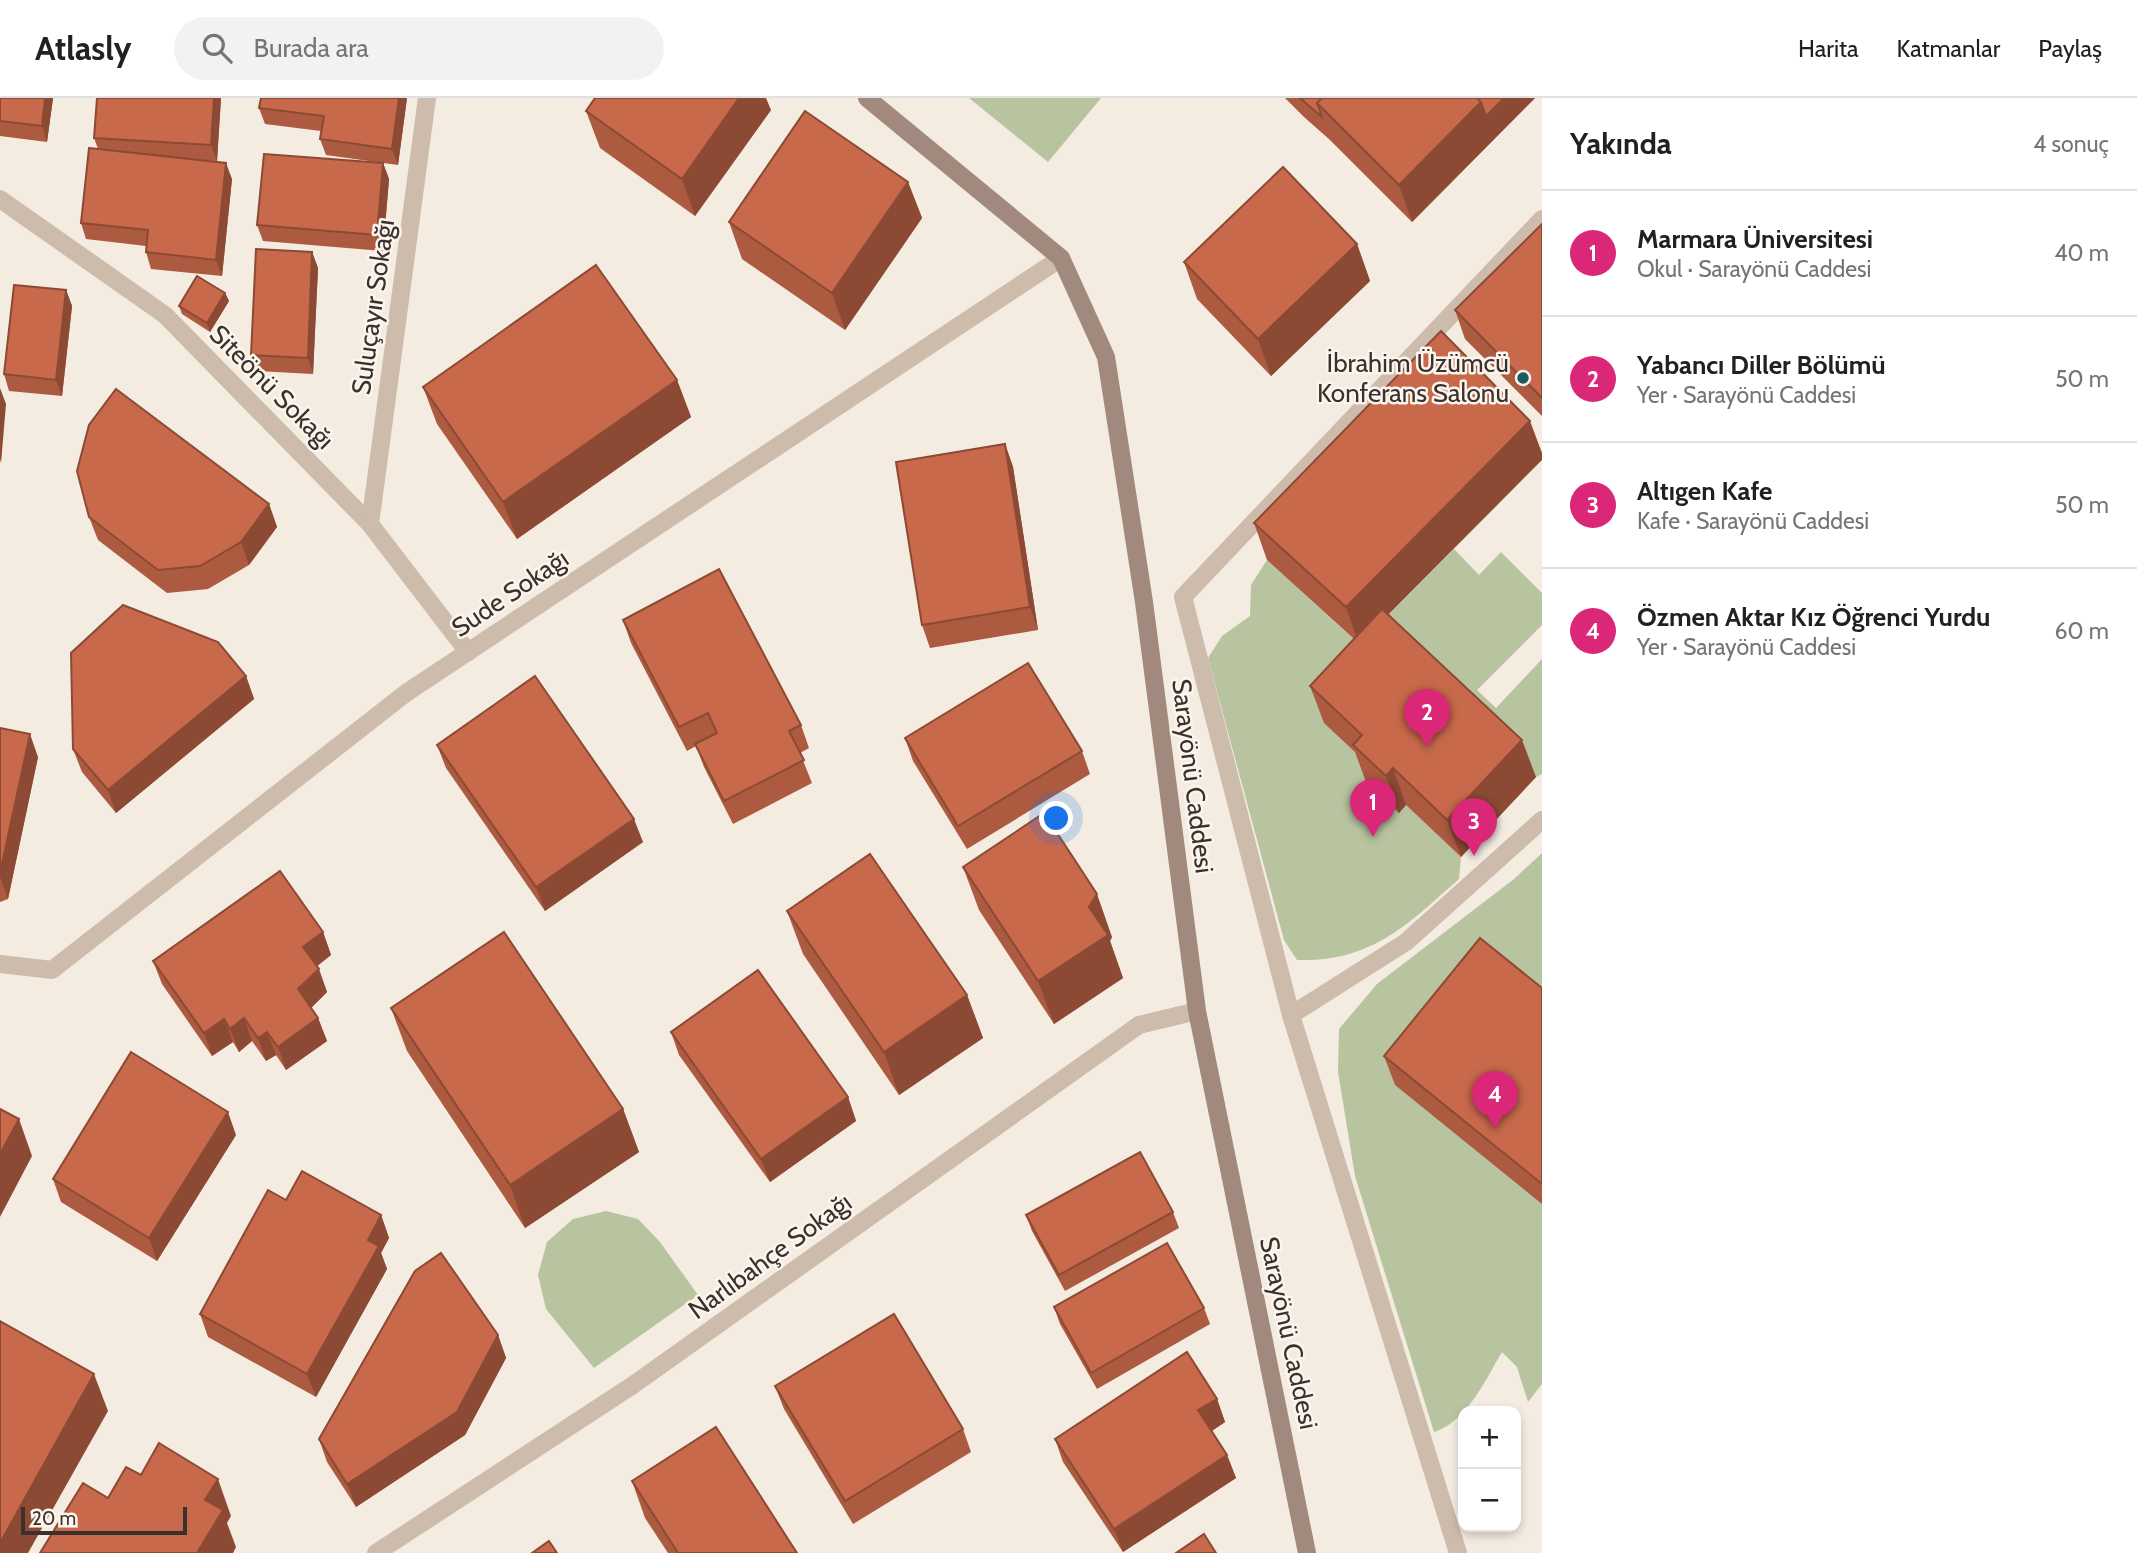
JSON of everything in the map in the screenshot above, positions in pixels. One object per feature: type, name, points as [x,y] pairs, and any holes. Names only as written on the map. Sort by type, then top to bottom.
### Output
[{"type":"street","name":"Suluçayır Sokağı","points":[[370,524],[427,98]]},
{"type":"street","name":"Sarayönü Caddesi","points":[[867,98],[1061,258],[1106,357],[1144,602],[1197,1011],[1307,1553]]},
{"type":"street","name":"Siteönü Sokağı","points":[[0,199],[164,315],[370,524],[468,652]]},
{"type":"street","points":[[1458,1553],[1291,1015],[1182,597],[1542,219]]},
{"type":"street","name":"Sude Sokağı","points":[[0,964],[52,970],[406,693],[1061,258]]},
{"type":"street","points":[[1291,1015],[1406,942],[1542,820]]},
{"type":"street","name":"Narlıbahçe Sokağı","points":[[376,1553],[633,1385],[1139,1025],[1197,1011]]},
{"type":"green space","points":[[969,98],[1101,98],[1048,162]]},
{"type":"green space","points":[[1454,549],[1479,575],[1501,552],[1542,593],[1542,625],[1477,690],[1496,708],[1542,659],[1542,774],[1536,777],[1376,772],[1400,812],[1406,805],[1461,857],[1459,879],[1405,925],[1368,947],[1347,955],[1297,960],[1284,940],[1208,658],[1222,636],[1250,616],[1251,585],[1267,560],[1359,644]]},
{"type":"green space","points":[[1542,853],[1542,1384],[1528,1402],[1517,1367],[1502,1352],[1469,1406],[1458,1406],[1458,1417],[1434,1432],[1355,1176],[1338,1072],[1339,1029],[1377,984],[1514,879]]},
{"type":"green space","points":[[606,1211],[638,1219],[660,1242],[698,1295],[594,1368],[546,1309],[538,1275],[547,1242],[573,1219]]},
{"type":"building","points":[[0,98],[45,98],[42,126],[0,121]]},
{"type":"building","points":[[97,98],[214,98],[211,145],[94,138]]},
{"type":"building","points":[[261,98],[399,98],[392,149],[320,139],[324,116],[259,108]]},
{"type":"building","points":[[595,98],[739,98],[682,179],[586,111]]},
{"type":"building","points":[[1300,98],[1322,98],[1317,103],[1322,117]]},
{"type":"building","points":[[1322,98],[1477,98],[1481,102],[1399,185],[1317,103]]},
{"type":"building","points":[[1477,98],[1504,98],[1486,116]]},
{"type":"building","points":[[805,111],[908,182],[832,293],[729,222]]},
{"type":"building","points":[[89,148],[226,163],[216,260],[146,252],[148,230],[81,223]]},
{"type":"building","points":[[264,154],[383,163],[377,235],[257,225]]},
{"type":"building","points":[[1283,167],[1357,244],[1258,339],[1184,262]]},
{"type":"building","name":"İbrahim Üzümcü Konferans Salonu","points":[[1542,224],[1542,398],[1455,310]]},
{"type":"building","points":[[256,249],[312,252],[308,358],[251,355]]},
{"type":"building","points":[[596,265],[677,380],[503,502],[423,387]]},
{"type":"building","points":[[197,276],[225,293],[207,323],[179,306]]},
{"type":"building","points":[[14,285],[66,290],[56,380],[4,374]]},
{"type":"building","points":[[1441,331],[1530,421],[1346,607],[1254,523]]},
{"type":"building","points":[[116,389],[269,504],[241,542],[200,566],[158,570],[89,517],[77,471],[89,425]]},
{"type":"building","points":[[1005,444],[1030,607],[922,625],[896,462]]},
{"type":"building","points":[[719,569],[801,725],[789,731],[804,760],[724,801],[695,744],[717,733],[708,713],[679,727],[623,620]]},
{"type":"building","points":[[123,605],[218,642],[246,676],[108,790],[73,749],[71,653]]},
{"type":"building","points":[[1382,609],[1522,740],[1447,820],[1393,768],[1386,776],[1353,745],[1362,735],[1310,686]]},
{"type":"building","points":[[1028,663],[1082,751],[958,826],[905,738]]},
{"type":"building","points":[[535,676],[634,819],[536,887],[437,745]]},
{"type":"building","points":[[0,728],[30,734],[0,873]]},
{"type":"building","points":[[1044,813],[1097,894],[1089,907],[1108,935],[1038,981],[963,867]]},
{"type":"building","points":[[870,854],[967,995],[884,1052],[787,911]]},
{"type":"building","points":[[280,871],[323,932],[303,947],[319,969],[298,989],[318,1018],[278,1047],[267,1032],[258,1038],[244,1018],[230,1029],[224,1019],[204,1033],[153,961]]},
{"type":"building","points":[[504,932],[623,1109],[510,1185],[391,1008]]},
{"type":"building","points":[[1480,938],[1542,988],[1542,1184],[1384,1056]]},
{"type":"building","points":[[758,970],[848,1097],[761,1159],[671,1032]]},
{"type":"building","points":[[131,1052],[228,1112],[149,1238],[53,1179]]},
{"type":"building","points":[[0,1109],[19,1119],[0,1154]]},
{"type":"building","points":[[1140,1152],[1173,1212],[1059,1275],[1026,1215]]},
{"type":"building","points":[[302,1171],[381,1215],[368,1240],[379,1246],[307,1374],[200,1314],[268,1190],[286,1200]]},
{"type":"building","points":[[1167,1243],[1204,1308],[1091,1373],[1054,1307]]},
{"type":"building","points":[[441,1253],[498,1335],[457,1412],[347,1484],[319,1439],[415,1271]]},
{"type":"building","points":[[894,1314],[963,1429],[845,1501],[775,1386]]},
{"type":"building","points":[[0,1321],[94,1374],[0,1543]]},
{"type":"building","points":[[1187,1352],[1217,1399],[1198,1410],[1227,1455],[1114,1529],[1055,1439]]},
{"type":"building","points":[[716,1427],[797,1553],[678,1553],[632,1481]]},
{"type":"building","points":[[159,1443],[218,1479],[205,1500],[223,1510],[197,1553],[40,1553],[83,1483],[108,1498],[126,1467],[141,1475]]},
{"type":"building","points":[[1204,1534],[1216,1553],[1176,1553]]},
{"type":"building","points":[[549,1541],[557,1553],[532,1553]]},
{"type":"place","name":"İbrahim Üzümcü Konferans Salonu","points":[[1523,378]]},
{"type":"place","name":"Yabancı Diller Bölümü","points":[[1427,747]]},
{"type":"place","name":"Marmara Üniversitesi","points":[[1373,837]]},
{"type":"place","name":"Altıgen Kafe","points":[[1474,856]]},
{"type":"place","name":"Özmen Aktar Kız Öğrenci Yurdu","points":[[1495,1129]]}]
